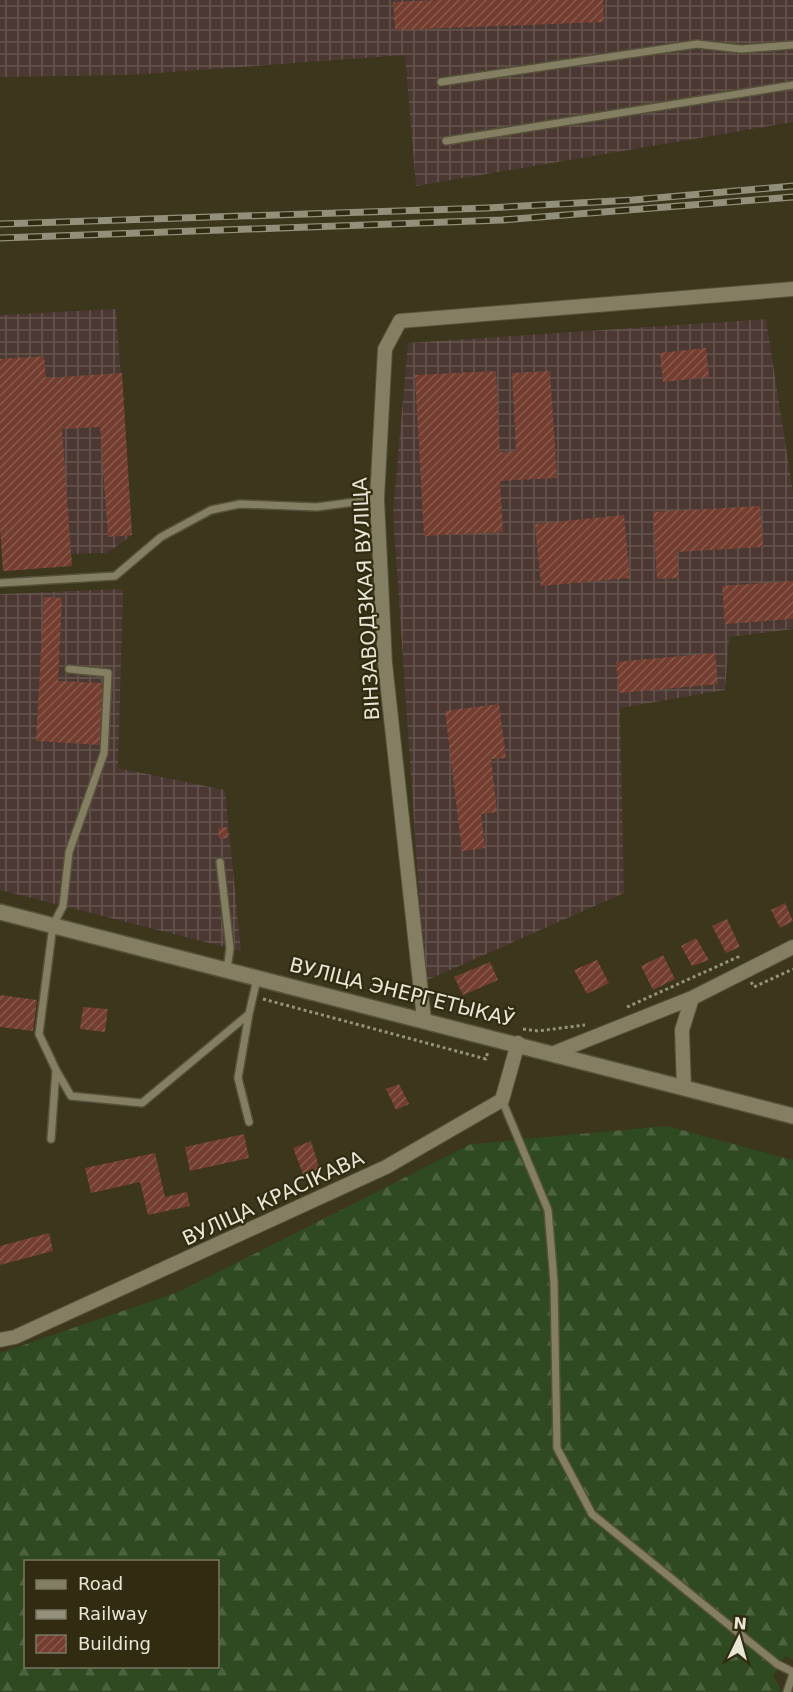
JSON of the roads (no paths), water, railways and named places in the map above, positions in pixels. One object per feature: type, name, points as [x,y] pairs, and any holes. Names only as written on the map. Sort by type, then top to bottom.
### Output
[{"type":"main road","name":"ВУЛІЦА ЭНЕРГЕТЫКАЎ","points":[[0,912],[424,1019],[793,1116]]},
{"type":"street","name":"ВІНЗАВОДЗКАЯ ВУЛІЦА","points":[[424,1019],[385,663],[377,499],[385,349],[400,321],[793,289]]},
{"type":"street","points":[[554,1053],[692,998],[793,947]]},
{"type":"street","points":[[684,1088],[682,1030],[692,998]]},
{"type":"street","points":[[502,1100],[518,1044]]},
{"type":"street","name":"ВУЛІЦА КРАСІКАВА","points":[[0,1340],[15,1337],[386,1167],[502,1100]]},
{"type":"lane","points":[[441,82],[697,44],[741,49],[793,45]]},
{"type":"lane","points":[[446,141],[793,85]]},
{"type":"lane","points":[[0,583],[115,576],[161,537],[211,510],[240,504],[317,507],[377,499]]},
{"type":"lane","points":[[69,669],[108,673],[104,753],[69,852],[63,906],[53,926],[39,1034],[56,1070],[71,1096],[142,1103],[249,1014]]},
{"type":"lane","points":[[220,862],[230,948],[227,969]]},
{"type":"lane","points":[[249,1122],[238,1078],[257,977]]},
{"type":"lane","points":[[51,1139],[56,1070]]},
{"type":"lane","points":[[502,1100],[548,1210],[554,1282],[557,1448],[592,1514],[777,1664],[793,1673],[787,1692]]},
{"type":"railway","points":[[0,224],[487,208],[633,200],[793,186]]},
{"type":"railway","points":[[0,238],[502,220],[793,197]]}]
